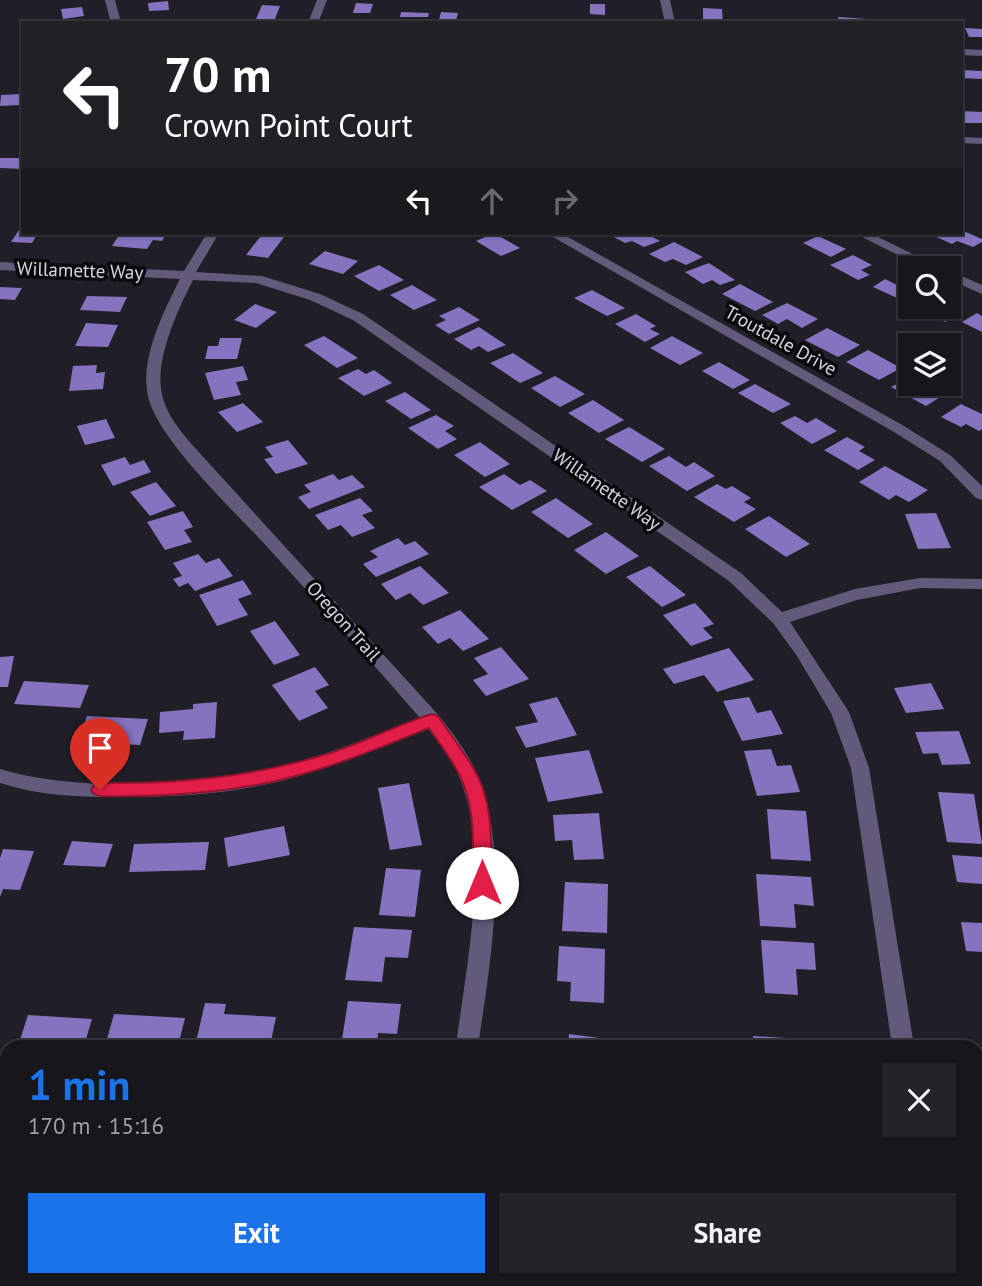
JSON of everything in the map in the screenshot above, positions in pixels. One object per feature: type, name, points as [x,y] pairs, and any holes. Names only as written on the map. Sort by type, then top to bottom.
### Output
[{"type":"street","points":[[110,0],[115,21]]},
{"type":"street","points":[[314,21],[322,0]]},
{"type":"street","points":[[665,0],[670,21]]},
{"type":"street","points":[[963,52],[982,53]]},
{"type":"street","points":[[963,140],[982,141]]},
{"type":"street","name":"Oregon Trail","points":[[212,235],[201,249],[164,332],[153,369],[153,392],[161,414],[200,464],[432,720],[468,774],[481,823],[483,864],[481,922],[468,1040]]},
{"type":"street","name":"Troutdale Drive","points":[[556,235],[899,429],[945,458],[982,495]]},
{"type":"street","points":[[864,235],[909,256]]},
{"type":"street","name":"Willamette Way","points":[[0,266],[257,279],[315,297],[358,317],[735,577],[779,619],[840,712],[860,768],[902,1040]]},
{"type":"street","points":[[961,280],[982,290]]},
{"type":"street","points":[[779,619],[855,595],[920,583],[982,584]]},
{"type":"street","points":[[0,776],[29,786],[76,790],[172,790],[229,783],[276,775],[334,758],[432,720]]},
{"type":"building","points":[[168,1],[169,10],[149,11],[148,3]]},
{"type":"building","points":[[356,3],[373,4],[370,13],[353,13]]},
{"type":"building","points":[[590,4],[605,4],[605,15],[590,14]]},
{"type":"building","points":[[262,5],[280,6],[275,19],[256,19]]},
{"type":"building","points":[[82,7],[84,16],[63,19],[61,9]]},
{"type":"building","points":[[703,8],[722,9],[723,21],[703,21]]},
{"type":"building","points":[[401,12],[429,13],[428,17],[400,17]]},
{"type":"building","points":[[441,12],[458,13],[456,21],[439,20]]},
{"type":"building","points":[[838,17],[868,21],[839,21]]},
{"type":"building","points":[[965,28],[982,29],[982,37],[969,37]]},
{"type":"building","points":[[963,70],[982,71],[982,79],[963,78]]},
{"type":"building","points":[[21,94],[20,105],[0,106],[1,95]]},
{"type":"building","points":[[963,111],[982,112],[982,123],[965,123]]},
{"type":"building","points":[[0,158],[21,158],[21,169],[0,168]]},
{"type":"building","points":[[21,227],[21,235],[37,235],[32,243],[11,242]]},
{"type":"building","points":[[963,231],[982,239],[982,242],[973,247],[957,241],[952,244],[934,236],[963,235]]},
{"type":"building","points":[[119,235],[166,235],[162,241],[153,240],[147,249],[112,246]]},
{"type":"building","points":[[261,235],[285,235],[268,258],[246,255]]},
{"type":"building","points":[[490,235],[497,235],[520,248],[501,256],[476,241]]},
{"type":"building","points":[[610,235],[649,235],[660,241],[644,247],[632,241],[625,243]]},
{"type":"building","points":[[818,236],[846,249],[831,257],[803,243]]},
{"type":"building","points":[[674,242],[703,257],[686,265],[673,259],[665,262],[649,254]]},
{"type":"building","points":[[325,251],[358,261],[343,274],[309,264]]},
{"type":"building","points":[[853,255],[872,265],[861,270],[870,275],[858,280],[830,265]]},
{"type":"building","points":[[709,263],[735,280],[720,285],[712,280],[703,284],[685,272]]},
{"type":"building","points":[[379,265],[404,280],[379,291],[354,276]]},
{"type":"building","points":[[885,279],[898,284],[898,298],[873,287]]},
{"type":"building","points":[[740,284],[773,302],[755,311],[722,294]]},
{"type":"building","points":[[412,285],[437,300],[414,310],[390,295]]},
{"type":"building","points":[[0,287],[22,288],[15,300],[0,299]]},
{"type":"building","points":[[592,290],[625,308],[607,316],[574,298]]},
{"type":"building","points":[[87,296],[127,297],[120,312],[80,310]]},
{"type":"building","points":[[787,303],[818,319],[802,328],[787,319],[778,324],[762,315]]},
{"type":"building","points":[[255,304],[277,312],[256,328],[234,320]]},
{"type":"building","points":[[459,307],[480,320],[449,334],[435,325],[446,320],[439,316]]},
{"type":"building","points":[[977,313],[982,316],[982,332],[962,322]]},
{"type":"building","points":[[636,314],[656,326],[650,329],[660,334],[645,342],[615,324]]},
{"type":"building","points":[[86,323],[118,325],[108,347],[75,346]]},
{"type":"building","points":[[479,327],[506,345],[488,352],[479,346],[471,350],[454,339]]},
{"type":"building","points":[[827,328],[860,345],[838,357],[805,340]]},
{"type":"building","points":[[324,336],[358,358],[337,368],[304,345]]},
{"type":"building","points":[[672,336],[703,353],[680,365],[650,348]]},
{"type":"building","points":[[220,338],[242,338],[237,359],[205,359],[208,346],[218,346]]},
{"type":"building","points":[[868,350],[898,366],[898,370],[879,380],[846,362]]},
{"type":"building","points":[[513,353],[543,373],[520,383],[490,363]]},
{"type":"building","points":[[719,362],[750,380],[733,389],[702,371]]},
{"type":"building","points":[[97,365],[96,373],[105,372],[103,389],[69,391],[73,366]]},
{"type":"building","points":[[243,366],[248,380],[236,382],[241,395],[214,400],[205,373]]},
{"type":"building","points":[[358,369],[366,374],[374,370],[392,383],[364,396],[338,378]]},
{"type":"building","points":[[555,376],[585,394],[560,407],[531,388]]},
{"type":"building","points":[[755,384],[791,404],[773,413],[738,393]]},
{"type":"building","points":[[405,392],[431,410],[411,419],[385,401]]},
{"type":"building","points":[[908,396],[942,396],[926,406]]},
{"type":"building","points":[[593,400],[624,420],[599,433],[568,413]]},
{"type":"building","points":[[243,403],[263,422],[237,432],[218,412]]},
{"type":"building","points":[[961,404],[982,414],[982,429],[979,431],[966,424],[961,427],[941,417]]},
{"type":"building","points":[[436,415],[454,426],[445,431],[457,439],[438,449],[408,428]]},
{"type":"building","points":[[795,416],[807,423],[816,418],[837,431],[812,444],[780,423]]},
{"type":"building","points":[[106,419],[115,438],[85,445],[77,426]]},
{"type":"building","points":[[629,427],[665,449],[642,462],[605,439]]},
{"type":"building","points":[[847,437],[865,447],[859,451],[875,460],[858,470],[824,450]]},
{"type":"building","points":[[288,440],[308,464],[276,474],[264,459],[273,457],[265,447]]},
{"type":"building","points":[[480,442],[510,464],[485,477],[454,455]]},
{"type":"building","points":[[669,456],[686,467],[694,462],[715,476],[687,491],[649,466]]},
{"type":"building","points":[[125,457],[130,465],[144,460],[151,472],[113,486],[101,465]]},
{"type":"building","points":[[885,466],[928,490],[909,502],[896,495],[889,500],[859,482]]},
{"type":"building","points":[[333,474],[339,480],[352,475],[365,487],[309,509],[298,497],[311,492],[304,485]]},
{"type":"building","points":[[504,474],[520,485],[530,480],[547,491],[512,510],[479,487]]},
{"type":"building","points":[[156,482],[176,506],[150,516],[130,492]]},
{"type":"building","points":[[717,484],[726,489],[732,486],[751,498],[744,502],[756,509],[734,522],[694,497]]},
{"type":"building","points":[[360,498],[373,511],[362,515],[375,528],[352,537],[341,525],[328,530],[315,515]]},
{"type":"building","points":[[556,498],[593,524],[568,538],[531,512]]},
{"type":"building","points":[[183,511],[193,527],[184,530],[192,542],[165,550],[147,522]]},
{"type":"building","points":[[936,513],[951,548],[918,549],[905,514]]},
{"type":"building","points":[[769,516],[810,544],[786,557],[745,529]]},
{"type":"building","points":[[606,532],[639,556],[606,574],[574,550]]},
{"type":"building","points":[[398,538],[405,545],[415,541],[429,554],[376,577],[363,564],[378,557],[370,551]]},
{"type":"building","points":[[198,554],[206,563],[219,558],[233,576],[195,591],[188,583],[179,587],[173,579],[182,576],[173,563]]},
{"type":"building","points":[[420,566],[449,593],[423,605],[410,593],[396,600],[381,584]]},
{"type":"building","points":[[650,566],[686,595],[662,607],[626,577]]},
{"type":"building","points":[[243,580],[252,594],[238,599],[248,615],[217,626],[199,595]]},
{"type":"building","points":[[695,603],[714,624],[703,628],[713,638],[691,646],[663,615]]},
{"type":"building","points":[[460,610],[489,639],[463,651],[450,638],[438,644],[422,627]]},
{"type":"building","points":[[275,621],[300,655],[274,665],[250,631]]},
{"type":"building","points":[[501,647],[529,679],[486,696],[473,680],[488,674],[474,658]]},
{"type":"building","points":[[729,648],[754,680],[717,692],[704,675],[674,684],[663,669]]},
{"type":"building","points":[[14,656],[8,687],[0,687],[0,657]]},
{"type":"building","points":[[315,667],[329,685],[315,691],[328,708],[299,721],[272,685]]},
{"type":"building","points":[[24,681],[89,685],[80,708],[14,704]]},
{"type":"building","points":[[931,683],[944,709],[906,713],[894,688]]},
{"type":"building","points":[[557,697],[577,735],[526,748],[515,727],[538,722],[529,704]]},
{"type":"building","points":[[749,697],[757,713],[771,710],[783,734],[742,741],[723,701]]},
{"type":"building","points":[[217,702],[215,738],[183,740],[184,731],[159,733],[160,712],[193,709],[193,704]]},
{"type":"building","points":[[87,716],[148,719],[140,745],[78,742]]},
{"type":"building","points":[[959,731],[971,764],[942,765],[938,753],[923,754],[915,732]]},
{"type":"building","points":[[771,749],[777,766],[791,765],[800,792],[757,796],[744,751]]},
{"type":"building","points":[[589,750],[603,793],[548,802],[535,758]]},
{"type":"building","points":[[409,783],[422,845],[390,850],[378,788]]},
{"type":"building","points":[[938,792],[974,794],[982,844],[947,842]]},
{"type":"building","points":[[767,809],[806,811],[811,861],[771,859]]},
{"type":"building","points":[[599,813],[604,859],[574,860],[572,840],[555,841],[553,815]]},
{"type":"building","points":[[284,826],[290,855],[228,867],[224,838]]},
{"type":"building","points":[[72,841],[113,844],[105,867],[63,865]]},
{"type":"building","points":[[209,842],[205,870],[129,872],[134,844]]},
{"type":"building","points":[[3,849],[34,851],[20,890],[3,889],[0,897],[0,858]]},
{"type":"building","points":[[952,855],[982,857],[982,884],[957,882]]},
{"type":"building","points":[[386,868],[421,870],[415,917],[379,915]]},
{"type":"building","points":[[756,874],[811,877],[814,906],[794,904],[796,928],[760,926]]},
{"type":"building","points":[[565,882],[608,884],[607,933],[562,931]]},
{"type":"building","points":[[961,922],[982,923],[982,952],[966,951]]},
{"type":"building","points":[[354,927],[412,930],[408,958],[385,957],[382,982],[345,980]]},
{"type":"building","points":[[761,940],[814,943],[816,970],[796,969],[798,995],[765,993]]},
{"type":"building","points":[[559,946],[605,949],[604,1003],[570,1001],[571,982],[557,981]]},
{"type":"building","points":[[348,1001],[401,1004],[397,1034],[378,1033],[377,1040],[342,1040]]},
{"type":"building","points":[[205,1003],[226,1004],[224,1014],[276,1017],[271,1040],[196,1040]]},
{"type":"building","points":[[114,1014],[185,1018],[180,1040],[107,1040]]},
{"type":"building","points":[[28,1015],[92,1019],[86,1040],[20,1040]]},
{"type":"building","points":[[569,1034],[607,1039],[607,1040],[568,1040]]},
{"type":"building","points":[[753,1036],[786,1040],[753,1040]]},
{"type":"route","points":[[100,790],[172,790],[276,775],[334,758],[432,720],[468,774],[476,799],[481,823],[482,883]]}]
